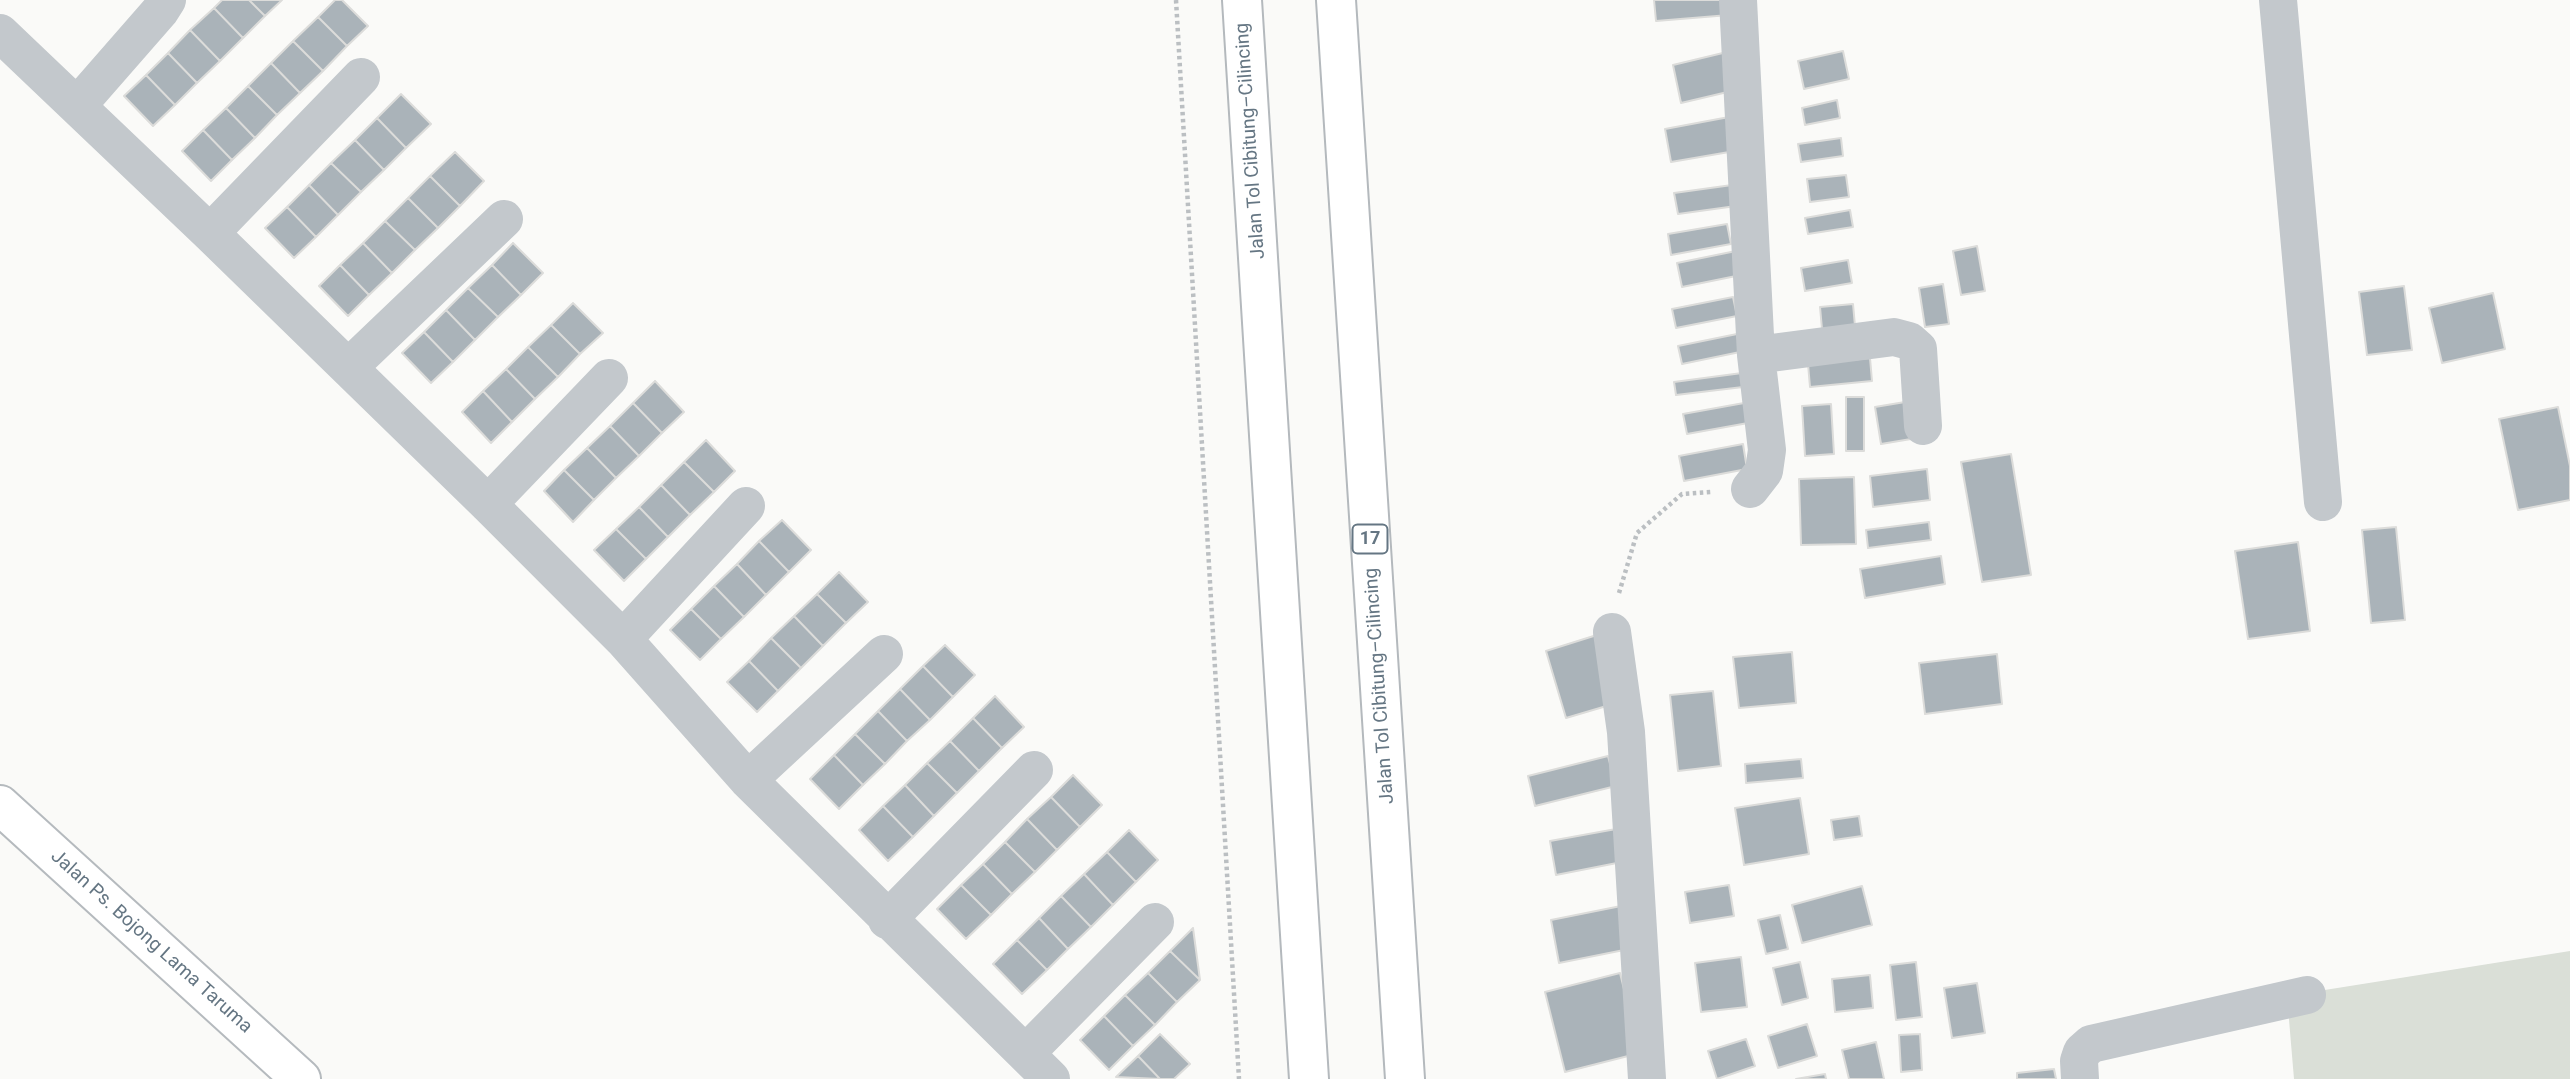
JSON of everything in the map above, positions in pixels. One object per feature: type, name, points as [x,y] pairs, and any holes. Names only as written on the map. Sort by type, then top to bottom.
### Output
[{"type":"main road","name":"Jalan Tol Cibitung–Cilincing","points":[[1242,0],[1309,1079]]},
{"type":"main road","name":"Jalan Tol Cibitung–Cilincing","points":[[1336,0],[1405,1079]]},
{"type":"main road","name":"Jalan Ps. Bojong Lama Taruma","points":[[0,805],[301,1079]]},
{"type":"street","points":[[77,106],[167,0]]},
{"type":"street","points":[[1738,0],[1756,355],[1767,450],[1764,471],[1750,489]]},
{"type":"street","points":[[2278,0],[2323,502]]},
{"type":"street","points":[[0,33],[349,367],[624,639],[748,780],[1039,1066],[1155,922]]},
{"type":"street","points":[[210,233],[361,77]]},
{"type":"street","points":[[349,367],[504,219]]},
{"type":"street","points":[[1756,355],[1894,337],[1909,341],[1918,349],[1923,426]]},
{"type":"street","points":[[488,504],[609,378]]},
{"type":"street","points":[[624,639],[746,506]]},
{"type":"street","points":[[1612,632],[1627,746],[1647,1079]]},
{"type":"street","points":[[748,780],[884,654]]},
{"type":"street","points":[[887,919],[1034,770]]},
{"type":"street","points":[[2080,1079],[2079,1061],[2082,1052],[2091,1044],[2307,995]]},
{"type":"path","points":[[1176,0],[1239,1079]]},
{"type":"path","points":[[1612,632],[1620,584],[1637,533],[1682,494],[1750,489]]},
{"type":"shaded area","points":[[2570,951],[2570,1079],[2294,1079],[2287,996]]},
{"type":"building","points":[[222,0],[249,0],[265,16],[243,38],[214,8]]},
{"type":"building","points":[[249,0],[282,0],[265,16]]},
{"type":"building","points":[[335,0],[342,0],[368,26],[347,46],[318,17]]},
{"type":"building","points":[[1654,0],[1728,0],[1729,15],[1656,21]]},
{"type":"building","points":[[214,8],[243,38],[220,61],[190,30]]},
{"type":"building","points":[[318,17],[347,46],[323,71],[293,41]]},
{"type":"building","points":[[190,30],[220,61],[197,83],[168,53]]},
{"type":"building","points":[[293,41],[323,71],[300,93],[271,63]]},
{"type":"building","points":[[1843,51],[1849,79],[1804,89],[1798,61]]},
{"type":"building","points":[[1727,52],[1736,90],[1681,103],[1673,65]]},
{"type":"building","points":[[168,53],[197,83],[175,105],[146,75]]},
{"type":"building","points":[[271,63],[300,93],[277,115],[248,86]]},
{"type":"building","points":[[146,75],[175,105],[153,126],[124,96]]},
{"type":"building","points":[[248,86],[277,115],[255,138],[226,108]]},
{"type":"building","points":[[401,94],[431,124],[406,148],[377,118]]},
{"type":"building","points":[[1837,100],[1840,118],[1805,125],[1802,108]]},
{"type":"building","points":[[226,108],[255,138],[232,160],[203,130]]},
{"type":"building","points":[[1729,117],[1735,151],[1671,162],[1665,129]]},
{"type":"building","points":[[377,118],[406,148],[384,170],[355,140]]},
{"type":"building","points":[[203,130],[232,160],[211,181],[182,151]]},
{"type":"building","points":[[1841,138],[1843,156],[1801,162],[1798,144]]},
{"type":"building","points":[[355,140],[384,170],[361,192],[331,163]]},
{"type":"building","points":[[455,152],[484,181],[460,206],[430,176]]},
{"type":"building","points":[[331,163],[361,192],[338,215],[309,185]]},
{"type":"building","points":[[1846,175],[1849,197],[1810,202],[1807,179]]},
{"type":"building","points":[[430,176],[460,206],[438,228],[408,198]]},
{"type":"building","points":[[309,185],[338,215],[316,237],[287,207]]},
{"type":"building","points":[[1732,185],[1736,206],[1678,214],[1674,193]]},
{"type":"building","points":[[408,198],[438,228],[415,250],[385,221]]},
{"type":"building","points":[[287,207],[316,237],[294,258],[265,228]]},
{"type":"building","points":[[1850,210],[1853,227],[1808,234],[1805,218]]},
{"type":"building","points":[[385,221],[415,250],[392,273],[363,243]]},
{"type":"building","points":[[1727,224],[1731,244],[1671,255],[1668,234]]},
{"type":"building","points":[[363,243],[392,273],[369,295],[340,265]]},
{"type":"building","points":[[513,243],[543,273],[521,295],[492,265]]},
{"type":"building","points":[[1977,246],[1985,291],[1961,295],[1953,251]]},
{"type":"building","points":[[1736,251],[1741,275],[1682,287],[1677,263]]},
{"type":"building","points":[[1848,260],[1852,283],[1805,291],[1801,268]]},
{"type":"building","points":[[340,265],[369,295],[348,316],[319,286]]},
{"type":"building","points":[[492,265],[521,295],[498,317],[468,288]]},
{"type":"building","points":[[1943,284],[1949,324],[1925,327],[1919,288]]},
{"type":"building","points":[[2404,286],[2412,350],[2367,355],[2359,292]]},
{"type":"building","points":[[468,288],[498,317],[475,340],[446,310]]},
{"type":"building","points":[[2493,293],[2505,349],[2442,363],[2429,308]]},
{"type":"building","points":[[1733,297],[1737,316],[1676,328],[1672,309]]},
{"type":"building","points":[[573,303],[603,333],[580,354],[551,325]]},
{"type":"building","points":[[1853,304],[1855,326],[1822,329],[1820,307]]},
{"type":"building","points":[[446,310],[475,340],[453,362],[424,332]]},
{"type":"building","points":[[551,325],[580,354],[558,377],[528,347]]},
{"type":"building","points":[[424,332],[453,362],[431,383],[402,353]]},
{"type":"building","points":[[1737,334],[1740,352],[1682,364],[1678,346]]},
{"type":"building","points":[[528,347],[558,377],[535,399],[506,369]]},
{"type":"building","points":[[1870,358],[1872,381],[1810,387],[1808,364]]},
{"type":"building","points":[[506,369],[535,399],[512,422],[483,391]]},
{"type":"building","points":[[1742,373],[1743,387],[1676,395],[1674,382]]},
{"type":"building","points":[[655,381],[684,412],[662,433],[633,403]]},
{"type":"building","points":[[483,391],[512,422],[491,443],[462,412]]},
{"type":"building","points":[[1846,397],[1864,397],[1864,451],[1846,451]]},
{"type":"building","points":[[1905,402],[1911,439],[1881,444],[1875,407]]},
{"type":"building","points":[[633,403],[662,433],[639,456],[610,426]]},
{"type":"building","points":[[1744,403],[1748,423],[1687,434],[1683,414]]},
{"type":"building","points":[[1831,404],[1834,454],[1805,456],[1802,406]]},
{"type":"building","points":[[2558,407],[2570,466],[2570,500],[2518,510],[2499,419]]},
{"type":"building","points":[[610,426],[639,456],[616,478],[587,448]]},
{"type":"building","points":[[706,440],[735,471],[714,492],[684,462]]},
{"type":"building","points":[[1743,444],[1747,469],[1684,481],[1679,456]]},
{"type":"building","points":[[587,448],[616,478],[594,500],[564,470]]},
{"type":"building","points":[[2011,454],[2031,575],[1982,582],[1961,462]]},
{"type":"building","points":[[684,462],[714,492],[690,515],[661,485]]},
{"type":"building","points":[[1927,469],[1930,500],[1873,507],[1870,476]]},
{"type":"building","points":[[564,470],[594,500],[573,522],[544,491]]},
{"type":"building","points":[[1854,477],[1856,544],[1801,545],[1799,479]]},
{"type":"building","points":[[661,485],[690,515],[668,537],[639,507]]},
{"type":"building","points":[[639,507],[668,537],[646,559],[616,529]]},
{"type":"building","points":[[782,520],[811,550],[789,572],[759,541]]},
{"type":"building","points":[[1929,522],[1931,540],[1868,548],[1866,530]]},
{"type":"building","points":[[2396,527],[2405,620],[2371,623],[2362,530]]},
{"type":"building","points":[[616,529],[646,559],[624,581],[594,550]]},
{"type":"building","points":[[759,541],[789,572],[766,595],[737,564]]},
{"type":"building","points":[[2298,542],[2310,631],[2248,639],[2235,551]]},
{"type":"building","points":[[1941,556],[1945,584],[1865,598],[1860,569]]},
{"type":"building","points":[[737,564],[766,595],[744,617],[714,586]]},
{"type":"building","points":[[839,572],[868,602],[846,623],[817,594]]},
{"type":"building","points":[[714,586],[744,617],[721,639],[691,609]]},
{"type":"building","points":[[817,594],[846,623],[823,646],[794,616]]},
{"type":"building","points":[[691,609],[721,639],[700,660],[670,630]]},
{"type":"building","points":[[794,616],[823,646],[801,668],[771,638]]},
{"type":"building","points":[[1600,634],[1620,702],[1566,718],[1546,651]]},
{"type":"building","points":[[771,638],[801,668],[778,691],[749,661]]},
{"type":"building","points":[[945,645],[975,675],[953,697],[923,666]]},
{"type":"building","points":[[1792,652],[1796,703],[1739,708],[1733,657]]},
{"type":"building","points":[[1997,654],[2002,704],[1925,714],[1919,663]]},
{"type":"building","points":[[749,661],[778,691],[757,712],[727,682]]},
{"type":"building","points":[[923,666],[953,697],[930,720],[900,689]]},
{"type":"building","points":[[900,689],[930,720],[907,741],[878,711]]},
{"type":"building","points":[[1713,691],[1721,766],[1678,771],[1670,695]]},
{"type":"building","points":[[995,696],[1024,727],[1002,748],[973,718]]},
{"type":"building","points":[[878,711],[907,741],[885,764],[855,734]]},
{"type":"building","points":[[973,718],[1002,748],[979,771],[950,741]]},
{"type":"building","points":[[855,734],[885,764],[863,785],[834,755]]},
{"type":"building","points":[[950,741],[979,771],[957,793],[927,763]]},
{"type":"building","points":[[834,755],[863,785],[839,809],[810,779]]},
{"type":"building","points":[[1608,756],[1616,786],[1535,806],[1528,776]]},
{"type":"building","points":[[1801,759],[1803,778],[1746,783],[1745,764]]},
{"type":"building","points":[[927,763],[957,793],[934,816],[905,785]]},
{"type":"building","points":[[1073,775],[1102,805],[1080,827],[1051,797]]},
{"type":"building","points":[[905,785],[934,816],[913,837],[883,806]]},
{"type":"building","points":[[1051,797],[1080,827],[1057,850],[1027,819]]},
{"type":"building","points":[[1800,798],[1809,854],[1744,865],[1735,808]]},
{"type":"building","points":[[883,806],[913,837],[888,861],[859,830]]},
{"type":"building","points":[[1859,816],[1862,836],[1834,840],[1831,820]]},
{"type":"building","points":[[1027,819],[1057,850],[1035,872],[1005,842]]},
{"type":"building","points":[[1616,829],[1622,862],[1556,875],[1550,841]]},
{"type":"building","points":[[1129,830],[1158,860],[1136,882],[1107,852]]},
{"type":"building","points":[[1005,842],[1035,872],[1012,894],[983,864]]},
{"type":"building","points":[[1107,852],[1136,882],[1113,905],[1084,874]]},
{"type":"building","points":[[983,864],[1012,894],[991,915],[961,885]]},
{"type":"building","points":[[1084,874],[1113,905],[1091,927],[1061,896]]},
{"type":"building","points":[[961,885],[991,915],[966,939],[937,909]]},
{"type":"building","points":[[1729,885],[1734,916],[1690,923],[1685,892]]},
{"type":"building","points":[[1862,886],[1872,925],[1802,943],[1792,905]]},
{"type":"building","points":[[1061,896],[1091,927],[1068,949],[1039,918]]},
{"type":"building","points":[[1621,906],[1629,949],[1559,963],[1551,920]]},
{"type":"building","points":[[1780,915],[1788,949],[1766,954],[1758,920]]},
{"type":"building","points":[[1039,918],[1068,949],[1047,970],[1017,940]]},
{"type":"building","points":[[1193,928],[1200,980],[1170,951]]},
{"type":"building","points":[[1017,940],[1047,970],[1022,994],[993,964]]},
{"type":"building","points":[[1170,951],[1200,980],[1177,1002],[1148,973]]},
{"type":"building","points":[[1741,957],[1747,1007],[1701,1012],[1695,963]]},
{"type":"building","points":[[1800,962],[1808,998],[1782,1005],[1773,968]]},
{"type":"building","points":[[1916,962],[1922,1017],[1896,1020],[1890,965]]},
{"type":"building","points":[[1148,973],[1177,1002],[1155,1025],[1125,995]]},
{"type":"building","points":[[1620,973],[1640,1053],[1565,1072],[1545,992]]},
{"type":"building","points":[[1870,975],[1873,1008],[1835,1012],[1832,979]]},
{"type":"building","points":[[1977,983],[1985,1033],[1952,1038],[1944,988]]},
{"type":"building","points":[[1125,995],[1155,1025],[1133,1046],[1104,1016]]},
{"type":"building","points":[[1104,1016],[1133,1046],[1109,1070],[1080,1040]]},
{"type":"building","points":[[1807,1024],[1817,1056],[1778,1068],[1768,1036]]},
{"type":"building","points":[[1160,1034],[1190,1064],[1174,1079],[1160,1079],[1138,1056]]},
{"type":"building","points":[[1920,1034],[1922,1070],[1901,1072],[1899,1035]]},
{"type":"building","points":[[1746,1039],[1755,1066],[1717,1079],[1708,1051]]},
{"type":"building","points":[[1876,1042],[1884,1079],[1849,1079],[1842,1050]]},
{"type":"building","points":[[1138,1056],[1160,1079],[1116,1077]]},
{"type":"building","points":[[2054,1069],[2056,1079],[2017,1079],[2017,1073]]},
{"type":"building","points":[[1825,1074],[1826,1079],[1796,1079]]}]
